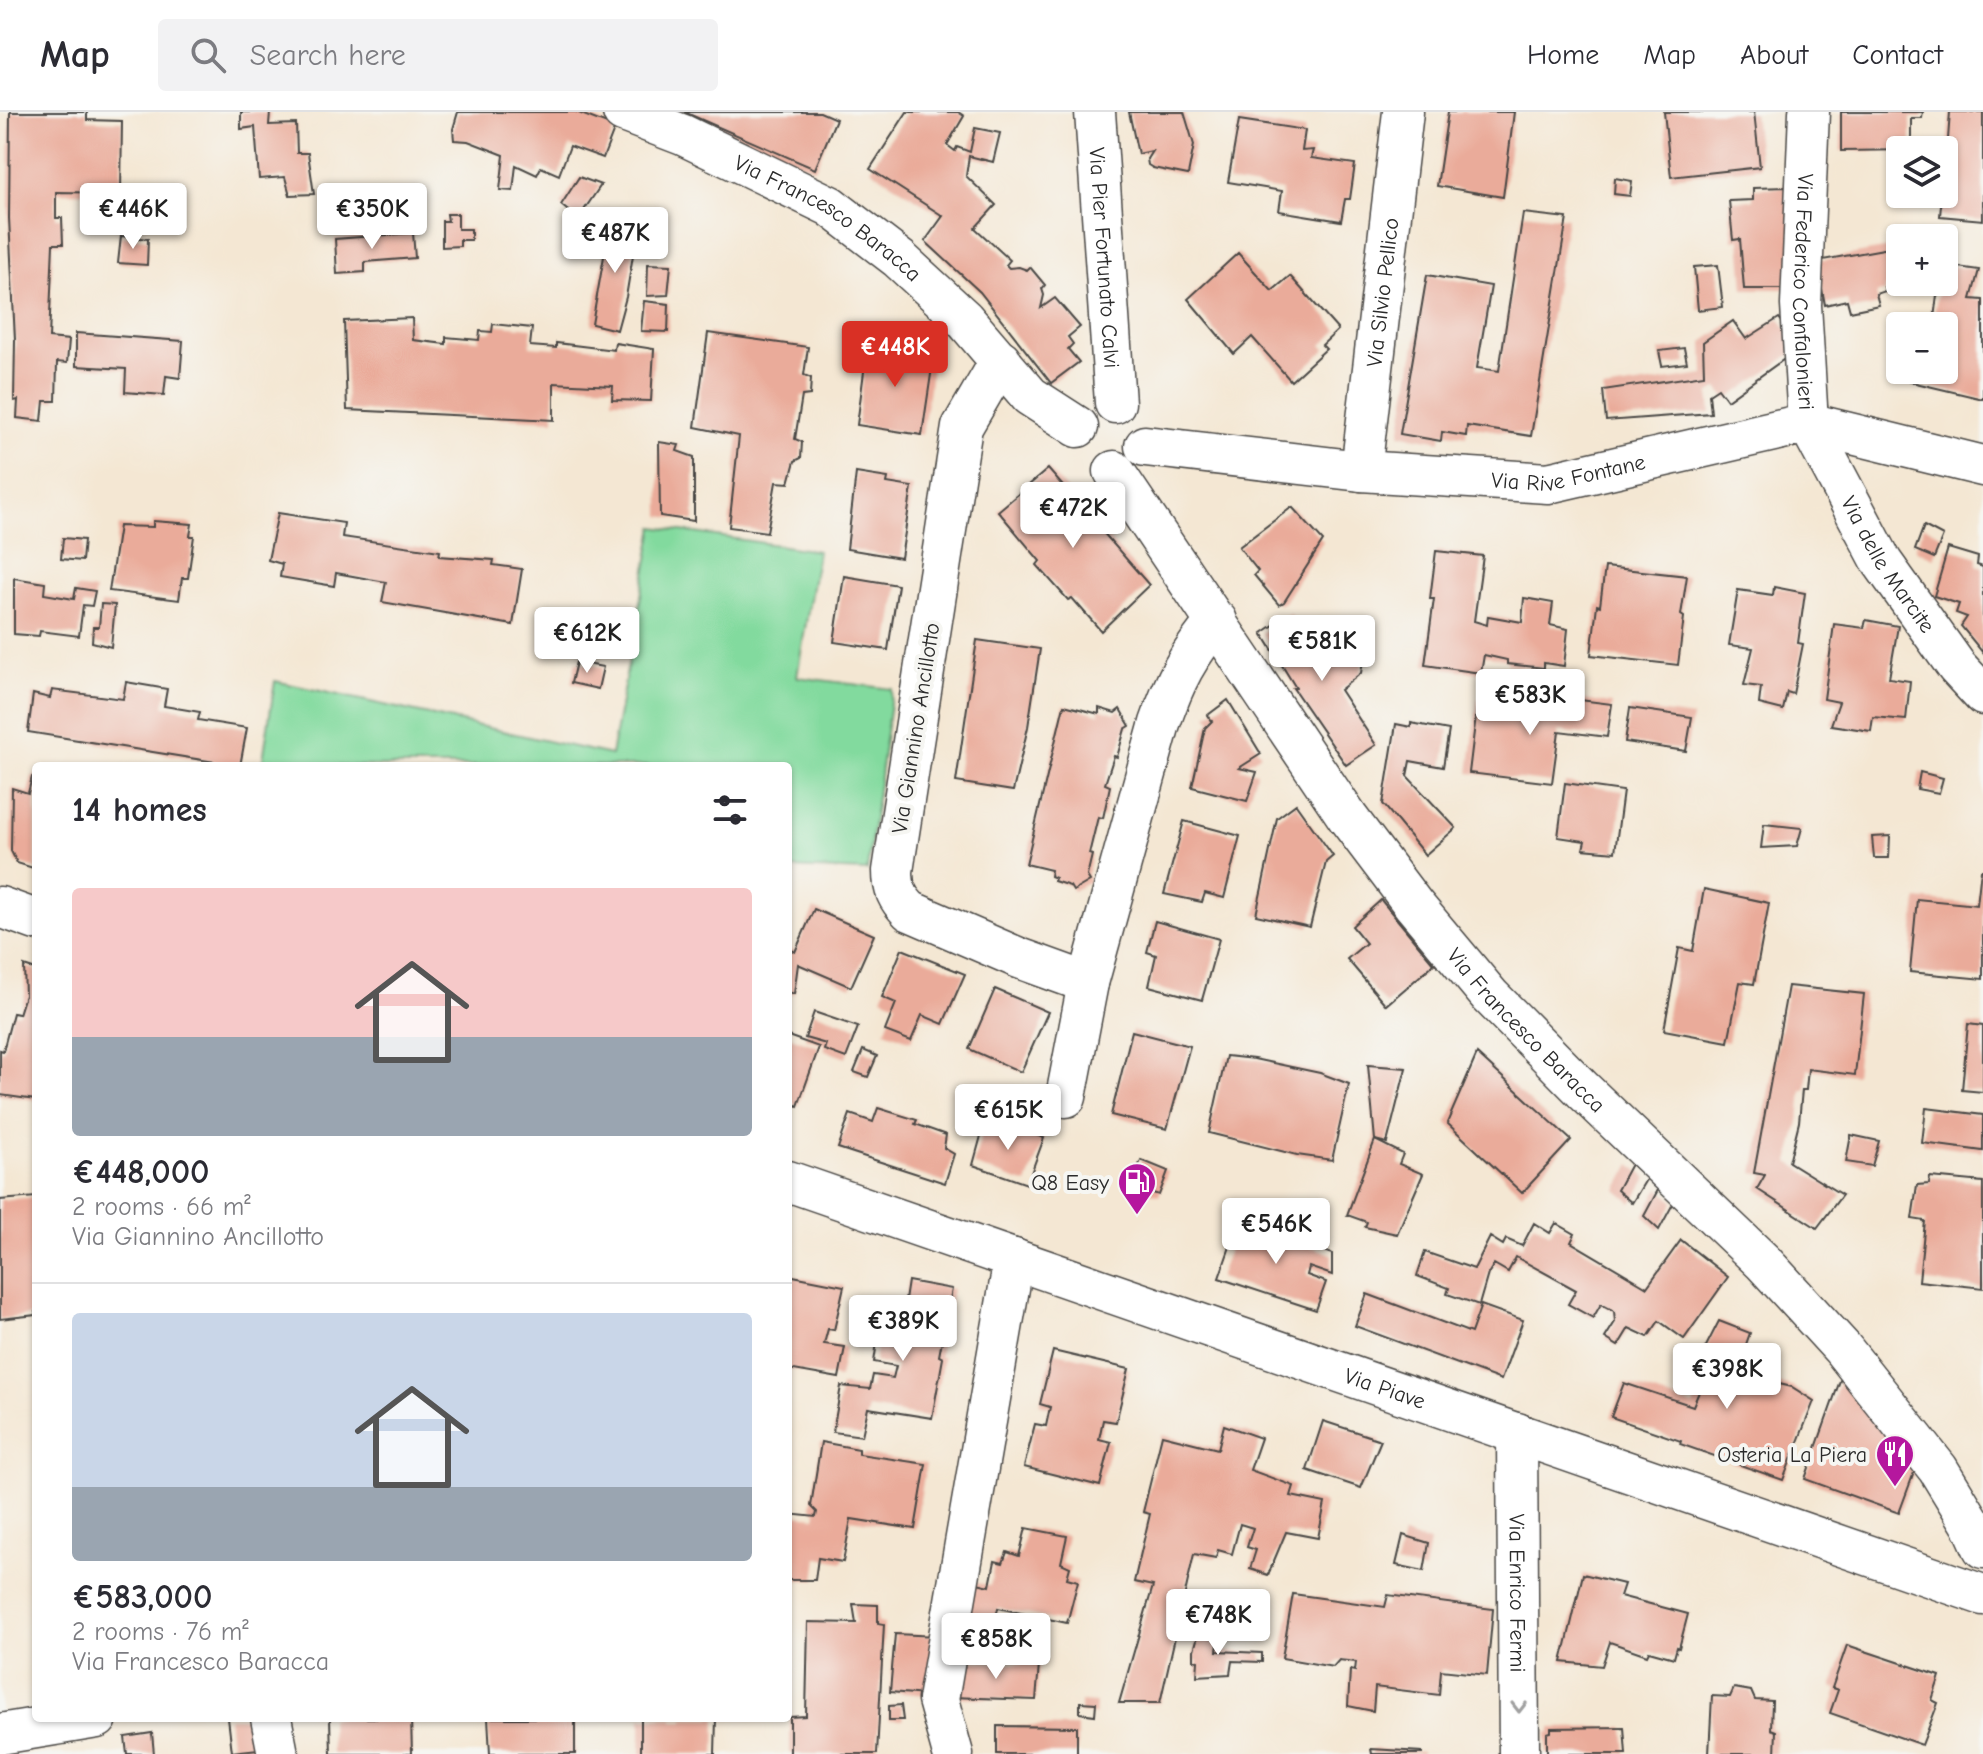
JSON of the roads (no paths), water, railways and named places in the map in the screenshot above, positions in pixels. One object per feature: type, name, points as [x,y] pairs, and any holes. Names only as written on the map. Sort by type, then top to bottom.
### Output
[{"type":"street","name":"Via Francesco Baracca","points":[[623,112],[708,146],[830,206],[899,259],[964,319],[1030,396],[1078,427]]},
{"type":"street","name":"Via Pier Fortunato Calvi","points":[[1095,112],[1115,403]]},
{"type":"street","name":"Via Silvio Pellico","points":[[1361,471],[1403,112]]},
{"type":"street","name":"Via Federico Confalonieri","points":[[1808,423],[1801,305],[1809,112]]},
{"type":"street","name":"Via Giannino Ancillotto","points":[[1001,360],[962,427],[893,886],[899,900],[910,911],[1019,958],[1088,983]]},
{"type":"street","points":[[1115,403],[1127,405],[1136,413],[1146,434],[1145,446],[1133,464],[1114,471],[1103,471],[1084,459],[1079,449],[1078,427],[1092,408],[1115,403]]},
{"type":"street","name":"Via Rive Fontane","points":[[1145,446],[1361,471],[1548,483],[1808,423],[1983,466]]},
{"type":"street","name":"Via delle Marcite","points":[[1808,423],[1882,562],[1957,667],[1983,695]]},
{"type":"street","name":"Via Francesco Baracca","points":[[1114,471],[1348,818],[1413,904],[1490,996],[1583,1090],[1763,1262],[1842,1348],[1938,1469],[1983,1548]]},
{"type":"street","points":[[1066,1097],[1088,983],[1165,709],[1193,649],[1217,621]]},
{"type":"street","points":[[0,907],[32,919]]},
{"type":"street","name":"Via Piave","points":[[792,1182],[1983,1595]]},
{"type":"street","points":[[953,1754],[938,1700],[1014,1259]]},
{"type":"street","name":"Via Enrico Fermi","points":[[1517,1433],[1519,1754]]},
{"type":"street","points":[[0,1734],[73,1722]]},
{"type":"street","points":[[272,1722],[278,1754]]},
{"type":"place","name":"Q8 Easy","points":[[1137,1216]]},
{"type":"place","name":"Osteria La Piera","points":[[1895,1488]]}]
